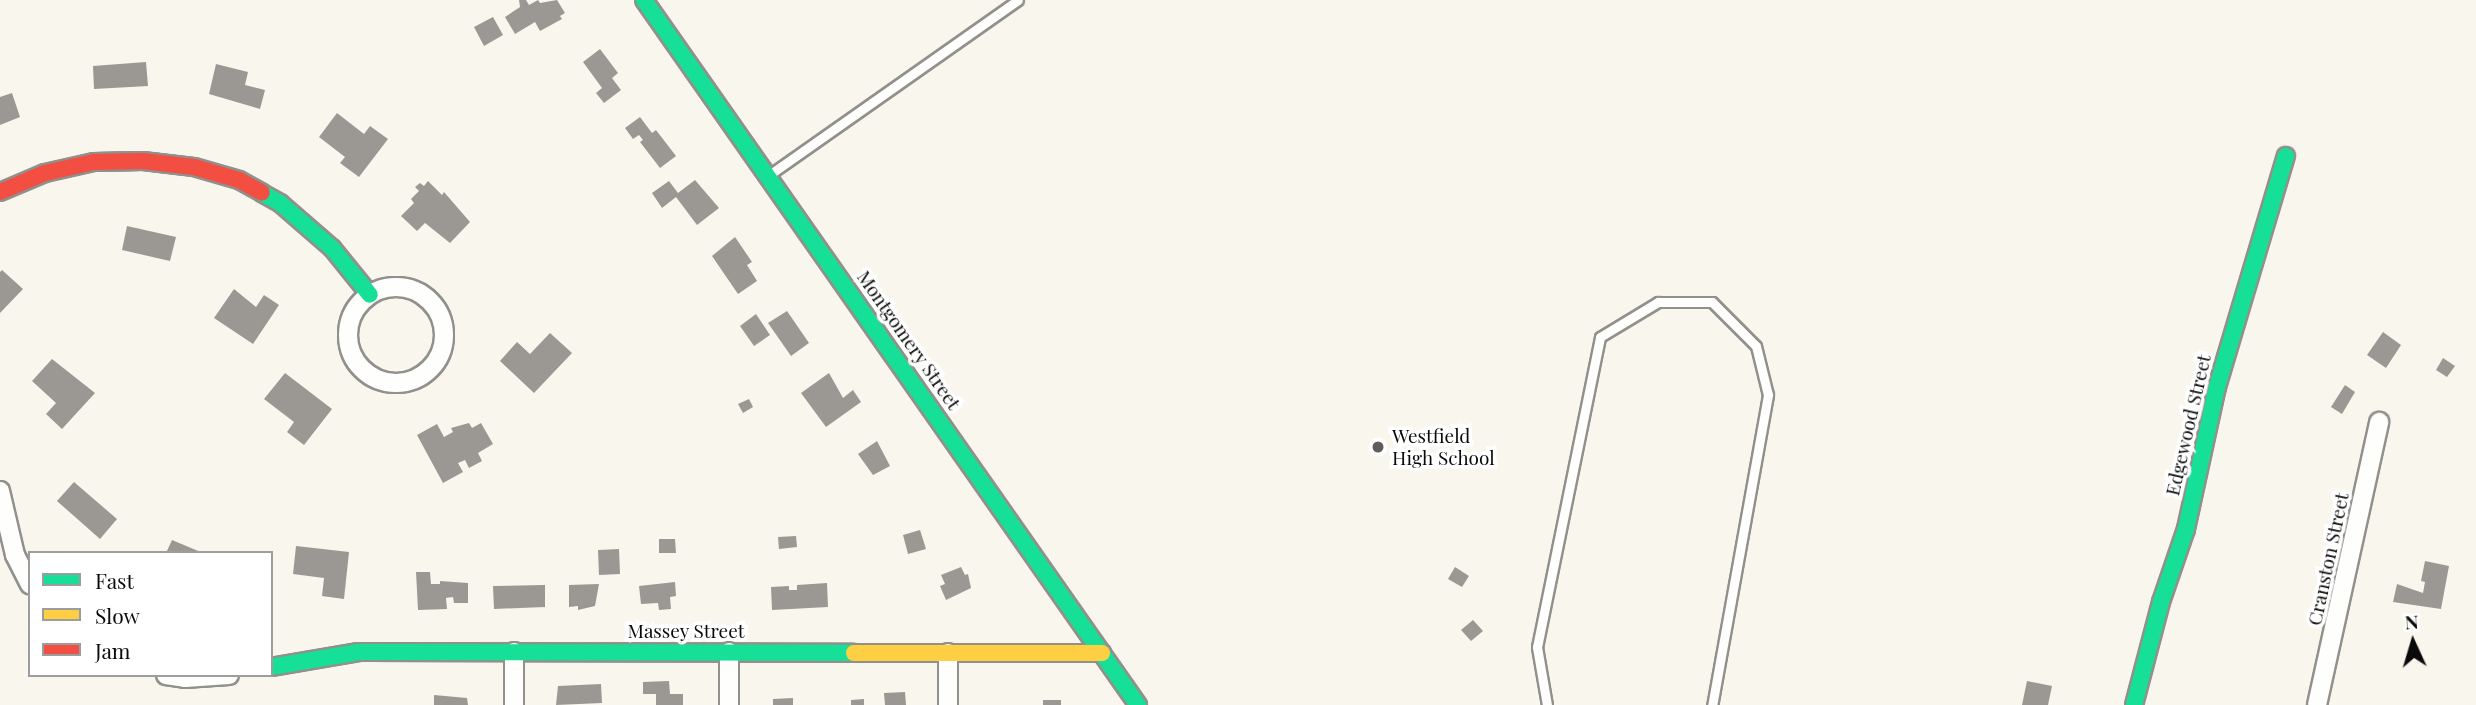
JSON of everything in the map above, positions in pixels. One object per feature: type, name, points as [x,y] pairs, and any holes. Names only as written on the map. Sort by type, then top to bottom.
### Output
[{"type":"street","name":"Montgomery Street","points":[[644,0],[1138,705]]},
{"type":"street","name":"Edgewood Street","points":[[2134,705],[2161,602],[2186,529],[2217,387],[2286,156]]},
{"type":"street","points":[[0,192],[45,173],[94,162],[143,160],[194,167],[239,180],[280,203],[332,248],[370,295]]},
{"type":"street","points":[[388,288],[407,289],[425,297],[438,312],[444,342],[437,360],[423,375],[405,382],[385,382],[368,374],[355,361],[349,344],[349,325],[357,308],[370,295],[388,288]]},
{"type":"street","name":"Cranston Street","points":[[2317,705],[2379,422]]},
{"type":"street","points":[[0,491],[15,555],[28,580]]},
{"type":"street","name":"Massey Street","points":[[273,667],[359,652],[1102,653]]},
{"type":"street","points":[[514,652],[514,705]]},
{"type":"street","points":[[729,652],[729,705]]},
{"type":"street","points":[[948,653],[948,705]]},
{"type":"street","points":[[179,677],[200,677]]},
{"type":"lane","points":[[768,176],[1018,0]]},
{"type":"lane","points":[[1547,705],[1537,646],[1600,337],[1658,302],[1712,302],[1756,346],[1768,395],[1712,705]]},
{"type":"building","points":[[519,0],[526,0],[529,5],[538,0],[540,3],[557,0],[565,13],[560,16],[562,19],[540,31],[535,22],[515,34],[505,17],[520,7]]},
{"type":"building","points":[[493,17],[503,35],[484,46],[474,27]]},
{"type":"building","points":[[600,49],[618,73],[612,78],[621,90],[604,103],[596,93],[602,88],[583,62]]},
{"type":"building","points":[[146,62],[148,86],[94,89],[93,66]]},
{"type":"building","points":[[216,64],[248,72],[245,85],[265,90],[260,109],[209,94]]},
{"type":"building","points":[[12,93],[20,117],[0,125],[0,97]]},
{"type":"building","points":[[337,113],[364,134],[370,126],[388,139],[359,177],[340,163],[345,157],[319,137]]},
{"type":"building","points":[[640,117],[652,133],[656,130],[676,156],[660,168],[640,142],[643,140],[639,135],[633,139],[625,128]]},
{"type":"building","points":[[695,180],[719,208],[697,225],[676,197],[662,208],[652,193],[669,181],[678,193]]},
{"type":"building","points":[[428,181],[442,195],[444,192],[470,222],[450,243],[425,223],[417,231],[401,216],[414,203],[411,199],[419,191],[415,187],[420,183],[424,186]]},
{"type":"building","points":[[127,226],[176,237],[170,261],[122,250]]},
{"type":"building","points":[[735,237],[752,262],[747,265],[757,281],[738,294],[712,256]]},
{"type":"building","points":[[2,270],[23,289],[0,313],[0,272]]},
{"type":"building","points":[[234,289],[256,307],[264,295],[279,305],[253,344],[214,318]]},
{"type":"building","points":[[787,311],[809,343],[791,356],[768,323]]},
{"type":"building","points":[[756,314],[770,335],[754,346],[740,326]]},
{"type":"building","points":[[2383,332],[2401,345],[2386,368],[2367,355]]},
{"type":"building","points":[[550,333],[572,353],[534,393],[500,361],[517,342],[530,354]]},
{"type":"building","points":[[2443,358],[2455,366],[2447,377],[2436,370]]},
{"type":"building","points":[[52,359],[95,393],[62,429],[46,414],[56,403],[32,381]]},
{"type":"building","points":[[285,373],[332,409],[304,445],[287,432],[294,422],[264,399]]},
{"type":"building","points":[[829,373],[843,398],[853,390],[861,402],[826,427],[801,393]]},
{"type":"building","points":[[2345,385],[2355,392],[2342,414],[2331,407]]},
{"type":"building","points":[[749,399],[753,407],[743,413],[738,404]]},
{"type":"building","points":[[469,423],[472,428],[481,423],[493,444],[478,453],[482,461],[469,468],[465,460],[458,463],[463,472],[443,483],[417,435],[437,424],[444,437],[453,432],[451,428]]},
{"type":"building","points":[[877,441],[890,466],[873,475],[858,454]]},
{"type":"building","points":[[74,482],[117,519],[100,539],[57,501]]},
{"type":"building","points":[[920,530],[926,549],[908,554],[903,535]]},
{"type":"building","points":[[796,536],[797,547],[779,549],[778,537]]},
{"type":"building","points":[[659,539],[675,539],[676,553],[659,553]]},
{"type":"building","points":[[172,540],[198,551],[167,551]]},
{"type":"building","points":[[296,546],[349,552],[344,599],[322,596],[324,578],[293,574]]},
{"type":"building","points":[[619,549],[620,574],[599,575],[598,550]]},
{"type":"building","points":[[2425,561],[2449,566],[2441,609],[2393,602],[2397,584],[2423,593],[2425,582],[2421,581]]},
{"type":"building","points":[[961,567],[965,575],[968,574],[971,588],[946,600],[940,586],[945,584],[941,575]]},
{"type":"building","points":[[1455,567],[1469,576],[1462,587],[1448,579]]},
{"type":"building","points":[[416,572],[430,572],[431,584],[440,584],[440,581],[468,583],[468,603],[454,603],[453,597],[446,598],[447,609],[418,610]]},
{"type":"building","points":[[675,582],[676,596],[670,597],[671,609],[659,610],[658,603],[641,604],[639,586]]},
{"type":"building","points":[[827,583],[828,607],[772,610],[771,587],[789,586],[789,590],[797,590],[797,585]]},
{"type":"building","points":[[599,584],[595,606],[578,610],[578,606],[569,607],[569,585]]},
{"type":"building","points":[[545,585],[545,607],[494,609],[493,586]]},
{"type":"building","points":[[1473,620],[1483,631],[1471,641],[1461,630]]},
{"type":"building","points":[[669,681],[670,694],[683,694],[683,705],[656,705],[656,694],[643,694],[643,682]]},
{"type":"building","points":[[2027,681],[2052,686],[2048,705],[2022,705]]},
{"type":"building","points":[[601,684],[602,703],[556,705],[558,686]]},
{"type":"building","points":[[905,692],[906,705],[885,705],[884,693]]},
{"type":"building","points":[[434,695],[467,698],[468,705],[434,705]]},
{"type":"building","points":[[793,698],[793,705],[773,705],[773,699]]},
{"type":"building","points":[[864,699],[864,705],[851,705],[851,700]]},
{"type":"building","points":[[1043,700],[1061,700],[1061,705],[1043,705]]},
{"type":"traffic: fast","points":[[644,0],[1138,705]]},
{"type":"traffic: fast","points":[[2134,705],[2161,602],[2186,529],[2217,387],[2286,156]]},
{"type":"traffic: fast","points":[[262,193],[280,203],[332,248],[370,295]]},
{"type":"traffic: fast","points":[[273,667],[359,652],[854,653]]},
{"type":"traffic: slow","points":[[854,653],[1102,653]]},
{"type":"traffic: jam","points":[[0,192],[45,173],[94,162],[143,161],[194,167],[239,180],[262,193]]},
{"type":"place","name":"Westfield High School","points":[[1378,447]]}]
